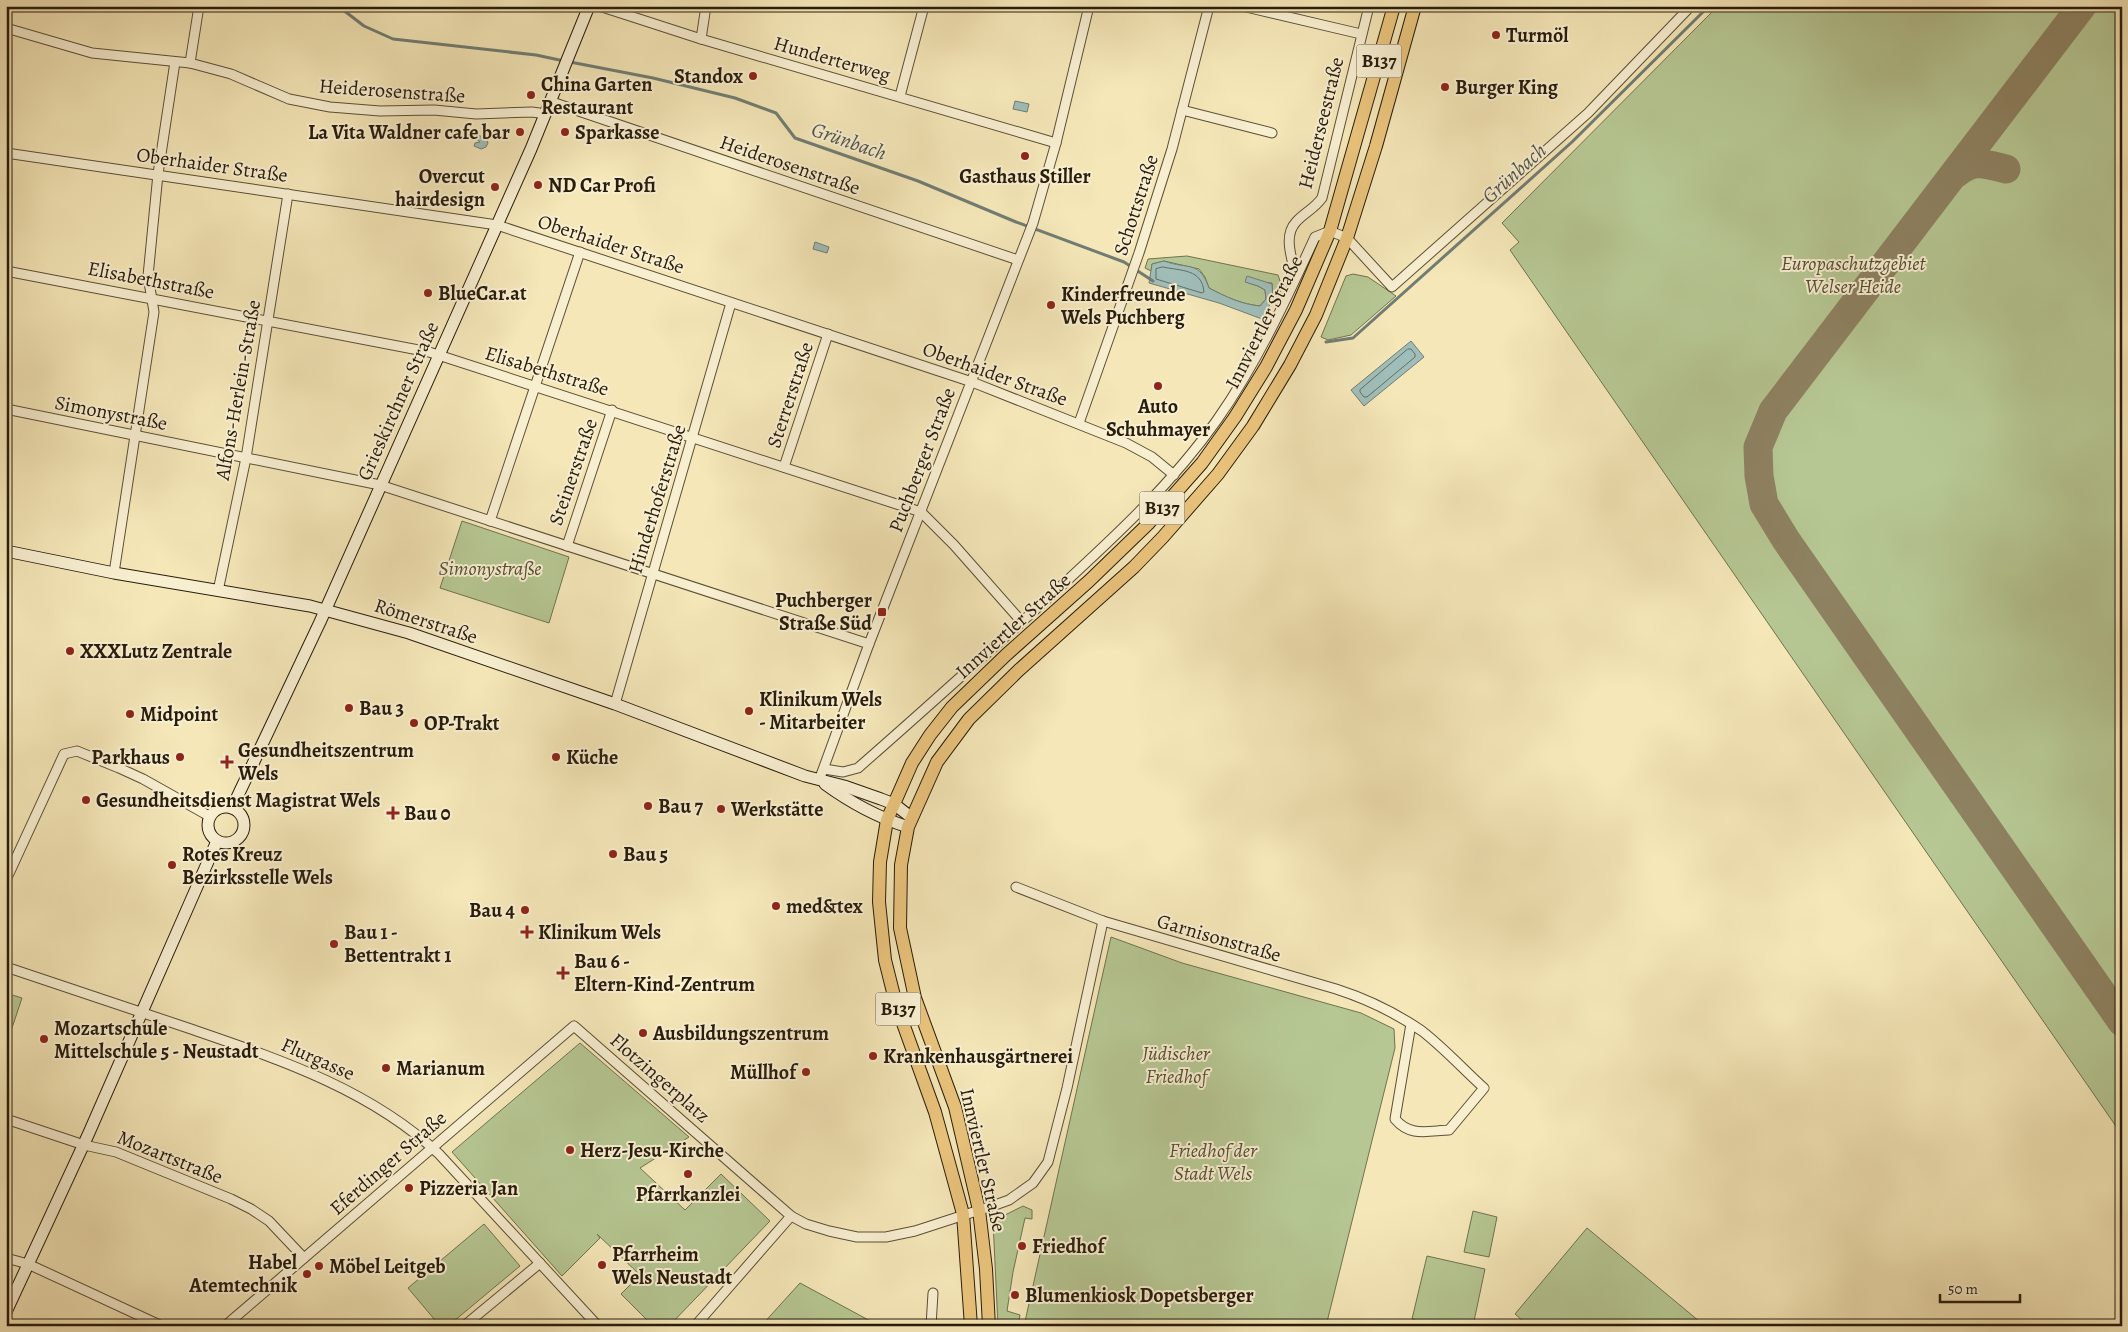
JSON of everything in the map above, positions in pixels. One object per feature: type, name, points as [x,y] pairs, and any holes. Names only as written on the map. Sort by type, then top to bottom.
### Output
[{"type":"main road","name":"Grieskirchner Straße","points":[[232,808],[325,610],[552,102],[589,6]]},
{"type":"main road","name":"Innviertler Straße","points":[[971,1326],[963,1214],[935,1112],[896,1004],[885,960],[879,902],[880,862],[887,820],[912,763],[952,707],[1006,655],[1119,553],[1177,493],[1235,417],[1266,367],[1296,310],[1330,231],[1394,6]]},
{"type":"main road","name":"Innviertler Straße","points":[[989,1326],[986,1269],[979,1210],[955,1107],[915,998],[901,937],[899,892],[901,865],[910,822],[938,762],[969,719],[1019,670],[1134,567],[1191,506],[1218,474],[1253,426],[1290,364],[1316,315],[1347,238],[1376,146],[1415,6]]},
{"type":"main road","name":"Römerstraße","points":[[6,551],[114,574],[325,610],[409,633],[615,704],[751,757],[822,775],[844,786],[894,804],[910,822]]},
{"type":"main road","name":"Römerstraße","points":[[822,775],[847,800],[887,820],[910,822]]},
{"type":"main road","points":[[224,806],[232,808],[241,815],[244,826],[242,833],[238,839],[227,843],[218,841],[210,835],[207,825],[209,816],[216,809],[224,806]]},
{"type":"main road","points":[[6,1312],[84,1144],[218,841]]},
{"type":"street","points":[[190,63],[199,6]]},
{"type":"street","name":"Hunderterweg","points":[[599,6],[701,39],[1056,143]]},
{"type":"street","points":[[701,39],[706,6]]},
{"type":"street","points":[[900,96],[924,6]]},
{"type":"street","name":"Puchberger Straße","points":[[822,775],[869,644],[1031,227],[1056,143],[1089,6]]},
{"type":"street","name":"Schottstraße","points":[[1079,423],[1136,263],[1172,149],[1209,6]]},
{"type":"street","points":[[1242,6],[1259,8],[1361,34]]},
{"type":"street","name":"Heiderseestraße","points":[[1292,286],[1295,274],[1289,236],[1296,222],[1315,208],[1322,198],[1369,6]]},
{"type":"street","points":[[822,775],[858,768],[1125,528],[1174,475],[1217,420],[1246,376],[1268,336],[1315,237],[1330,231],[1347,238],[1392,288],[1588,113],[1691,6]]},
{"type":"street","name":"Heiderosenstraße","points":[[6,28],[92,53],[190,63],[231,74],[289,98],[330,107],[380,111],[434,110],[484,114],[532,112],[546,114]]},
{"type":"street","points":[[114,574],[154,312],[148,276],[158,174],[175,62]]},
{"type":"street","name":"Heiderosenstraße","points":[[552,102],[1018,260]]},
{"type":"street","points":[[1182,110],[1272,133]]},
{"type":"street","name":"Oberhaider Straße","points":[[6,153],[497,225],[972,382],[1126,443],[1152,458],[1174,475]]},
{"type":"street","name":"Alfons-Herlein-Straße","points":[[218,591],[246,458],[288,194]]},
{"type":"street","points":[[490,521],[580,252]]},
{"type":"street","name":"Elisabethstraße","points":[[6,271],[151,297],[429,352],[921,512],[954,544],[1022,622]]},
{"type":"street","name":"Hinderhoferstraße","points":[[615,704],[731,303]]},
{"type":"street","name":"Sterrerstraße","points":[[784,467],[828,334]]},
{"type":"street","name":"Simonystraße","points":[[6,409],[380,485],[869,644]]},
{"type":"street","name":"Steinerstraße","points":[[567,546],[612,410]]},
{"type":"street","points":[[6,880],[64,754],[76,750],[144,779],[209,816]]},
{"type":"street","name":"Garnisonstraße","points":[[1016,887],[1103,921],[1361,997],[1411,1024],[1424,1033],[1484,1088],[1449,1130],[1411,1132],[1401,1126],[1395,1119],[1411,1024]]},
{"type":"street","name":"Flotzingerplatz","points":[[574,1026],[791,1216],[806,1224],[857,1238],[886,1237],[915,1231],[1009,1200],[1022,1192],[1036,1179],[1048,1162],[1067,1088],[1103,921]]},
{"type":"street","name":"Flurgasse","points":[[6,967],[250,1049],[341,1087],[374,1106],[432,1148]]},
{"type":"street","name":"Eferdinger Straße","points":[[224,1326],[574,1026]]},
{"type":"street","name":"Mozartstraße","points":[[6,1119],[84,1144],[116,1152],[251,1209],[269,1221],[304,1258]]},
{"type":"street","points":[[432,1148],[598,1326]]},
{"type":"street","points":[[696,1326],[791,1216]]},
{"type":"street","points":[[6,1258],[28,1264],[162,1326]]},
{"type":"street","points":[[464,1326],[540,1263]]},
{"type":"street","points":[[931,1326],[933,1293]]},
{"type":"green space","name":"Europaschutzgebiet Welser Heide","points":[[1718,6],[2122,6],[2122,1135],[1510,250],[1519,242],[1502,223]]},
{"type":"green space","points":[[1187,256],[1278,275],[1282,287],[1277,301],[1273,299],[1272,283],[1246,282],[1265,290],[1266,299],[1260,306],[1234,300],[1209,288],[1205,277],[1199,269],[1164,261],[1152,264],[1151,271],[1145,268],[1148,259]]},
{"type":"green space","points":[[1353,274],[1368,277],[1396,296],[1351,335],[1328,340],[1321,337],[1346,276]]},
{"type":"green space","name":"Simonystraße","points":[[462,521],[569,557],[549,623],[440,588]]},
{"type":"green space","name":"Friedhof der Stadt Wels","points":[[1111,937],[1182,963],[1361,1013],[1394,1029],[1395,1048],[1326,1326],[1024,1326]]},
{"type":"green space","points":[[6,993],[22,998],[6,1046]]},
{"type":"green space","points":[[580,1043],[689,1137],[640,1168],[685,1210],[721,1174],[770,1221],[669,1326],[653,1326],[621,1294],[640,1275],[597,1234],[600,1238],[562,1276],[452,1152]]},
{"type":"green space","points":[[1023,1206],[1032,1210],[1032,1219],[1025,1218],[1013,1272],[1007,1311],[1020,1315],[1018,1326],[998,1326],[993,1221]]},
{"type":"green space","points":[[1473,1211],[1497,1217],[1489,1257],[1464,1252]]},
{"type":"green space","points":[[484,1224],[520,1266],[448,1326],[440,1326],[408,1288]]},
{"type":"green space","points":[[1587,1228],[1705,1326],[1529,1326],[1515,1314]]},
{"type":"green space","points":[[1427,1256],[1485,1269],[1473,1326],[1431,1326],[1412,1319]]},
{"type":"green space","points":[[800,1283],[874,1323],[872,1326],[761,1326]]},
{"type":"water","points":[[1015,101],[1029,104],[1027,112],[1013,109]]},
{"type":"water","points":[[477,135],[486,138],[488,143],[486,147],[481,149],[474,146],[475,143],[480,142],[476,139]]},
{"type":"water","points":[[815,242],[829,247],[827,253],[813,249]]},
{"type":"water","points":[[1164,261],[1192,267],[1201,273],[1209,288],[1246,304],[1260,306],[1266,299],[1265,290],[1245,282],[1247,276],[1272,284],[1273,299],[1262,319],[1219,303],[1149,283],[1152,264]]},
{"type":"water","points":[[1411,341],[1424,357],[1364,406],[1351,390]]},
{"type":"waterway","name":"Grünbach","points":[[338,6],[364,26],[393,39],[536,55],[564,61]]},
{"type":"waterway","name":"Grünbach","points":[[1326,342],[1353,338],[1572,142],[1709,6]]},
{"type":"waterway","name":"Grünbach","points":[[570,62],[653,78],[735,98],[776,113],[795,138],[918,181],[1016,222],[1124,262],[1153,281]]},
{"type":"taxiway","points":[[2082,6],[1773,411],[1758,447],[1759,476],[1764,504],[1786,540],[2122,1022]]},
{"type":"taxiway","points":[[1955,174],[1973,164],[1991,165],[2006,169]]},
{"type":"place","name":"Turmöl","points":[[1496,35]]},
{"type":"place","name":"Standox","points":[[753,76]]},
{"type":"place","name":"Burger King","points":[[1445,87]]},
{"type":"place","name":"China Garten Restaurant","points":[[531,95]]},
{"type":"place","name":"La Vita Waldner cafe bar","points":[[520,132]]},
{"type":"place","name":"Sparkasse","points":[[565,132]]},
{"type":"place","name":"Gasthaus Stiller","points":[[1025,156]]},
{"type":"place","name":"ND Car Profi","points":[[538,185]]},
{"type":"place","name":"Overcut hairdesign","points":[[495,187]]},
{"type":"place","name":"BlueCar.at","points":[[428,293]]},
{"type":"place","name":"Kinderfreunde Wels Puchberg","points":[[1051,305]]},
{"type":"place","name":"Auto Schuhmayer","points":[[1158,386]]},
{"type":"place","name":"Puchberger Straße Süd","points":[[882,612]]},
{"type":"place","name":"XXXLutz Zentrale","points":[[70,651]]},
{"type":"place","name":"Bau 3","points":[[349,708]]},
{"type":"place","name":"Klinikum Wels - Mitarbeiter","points":[[749,711]]},
{"type":"place","name":"Midpoint","points":[[130,714]]},
{"type":"place","name":"OP-Trakt","points":[[414,723]]},
{"type":"place","name":"Parkhaus","points":[[180,757]]},
{"type":"place","name":"Küche","points":[[556,757]]},
{"type":"place","name":"Gesundheitszentrum Wels","points":[[227,762]]},
{"type":"place","name":"Gesundheitsdienst Magistrat Wels","points":[[86,800]]},
{"type":"place","name":"Bau 7","points":[[648,806]]},
{"type":"place","name":"Werkstätte","points":[[721,809]]},
{"type":"place","name":"Bau 0","points":[[393,813]]},
{"type":"place","name":"Bau 5","points":[[613,854]]},
{"type":"place","name":"Rotes Kreuz Bezirksstelle Wels","points":[[172,865]]},
{"type":"place","name":"med&tex","points":[[776,906]]},
{"type":"place","name":"Bau 4","points":[[525,910]]},
{"type":"place","name":"Klinikum Wels","points":[[527,932]]},
{"type":"place","name":"Bau 1 - Bettentrakt 1","points":[[334,944]]},
{"type":"place","name":"Bau 6 - Eltern-Kind-Zentrum","points":[[563,973]]},
{"type":"place","name":"Ausbildungszentrum","points":[[643,1033]]},
{"type":"place","name":"Mozartschule Mittelschule 5 - Neustadt","points":[[44,1039]]},
{"type":"place","name":"Krankenhausgärtnerei","points":[[873,1056]]},
{"type":"place","name":"Marianum","points":[[386,1068]]},
{"type":"place","name":"Müllhof","points":[[806,1072]]},
{"type":"place","name":"Herz-Jesu-Kirche","points":[[570,1150]]},
{"type":"place","name":"Pfarrkanzlei","points":[[688,1174]]},
{"type":"place","name":"Pizzeria Jan","points":[[409,1188]]},
{"type":"place","name":"Friedhof","points":[[1022,1246]]},
{"type":"place","name":"Pfarrheim Wels Neustadt","points":[[602,1265]]},
{"type":"place","name":"Möbel Leitgeb","points":[[319,1266]]},
{"type":"place","name":"Habel Atemtechnik","points":[[307,1274]]},
{"type":"place","name":"Blumenkiosk Dopetsberger","points":[[1015,1295]]},
{"type":"park label","name":"Jüdischer Friedhof","points":[[1176,1064]]}]
